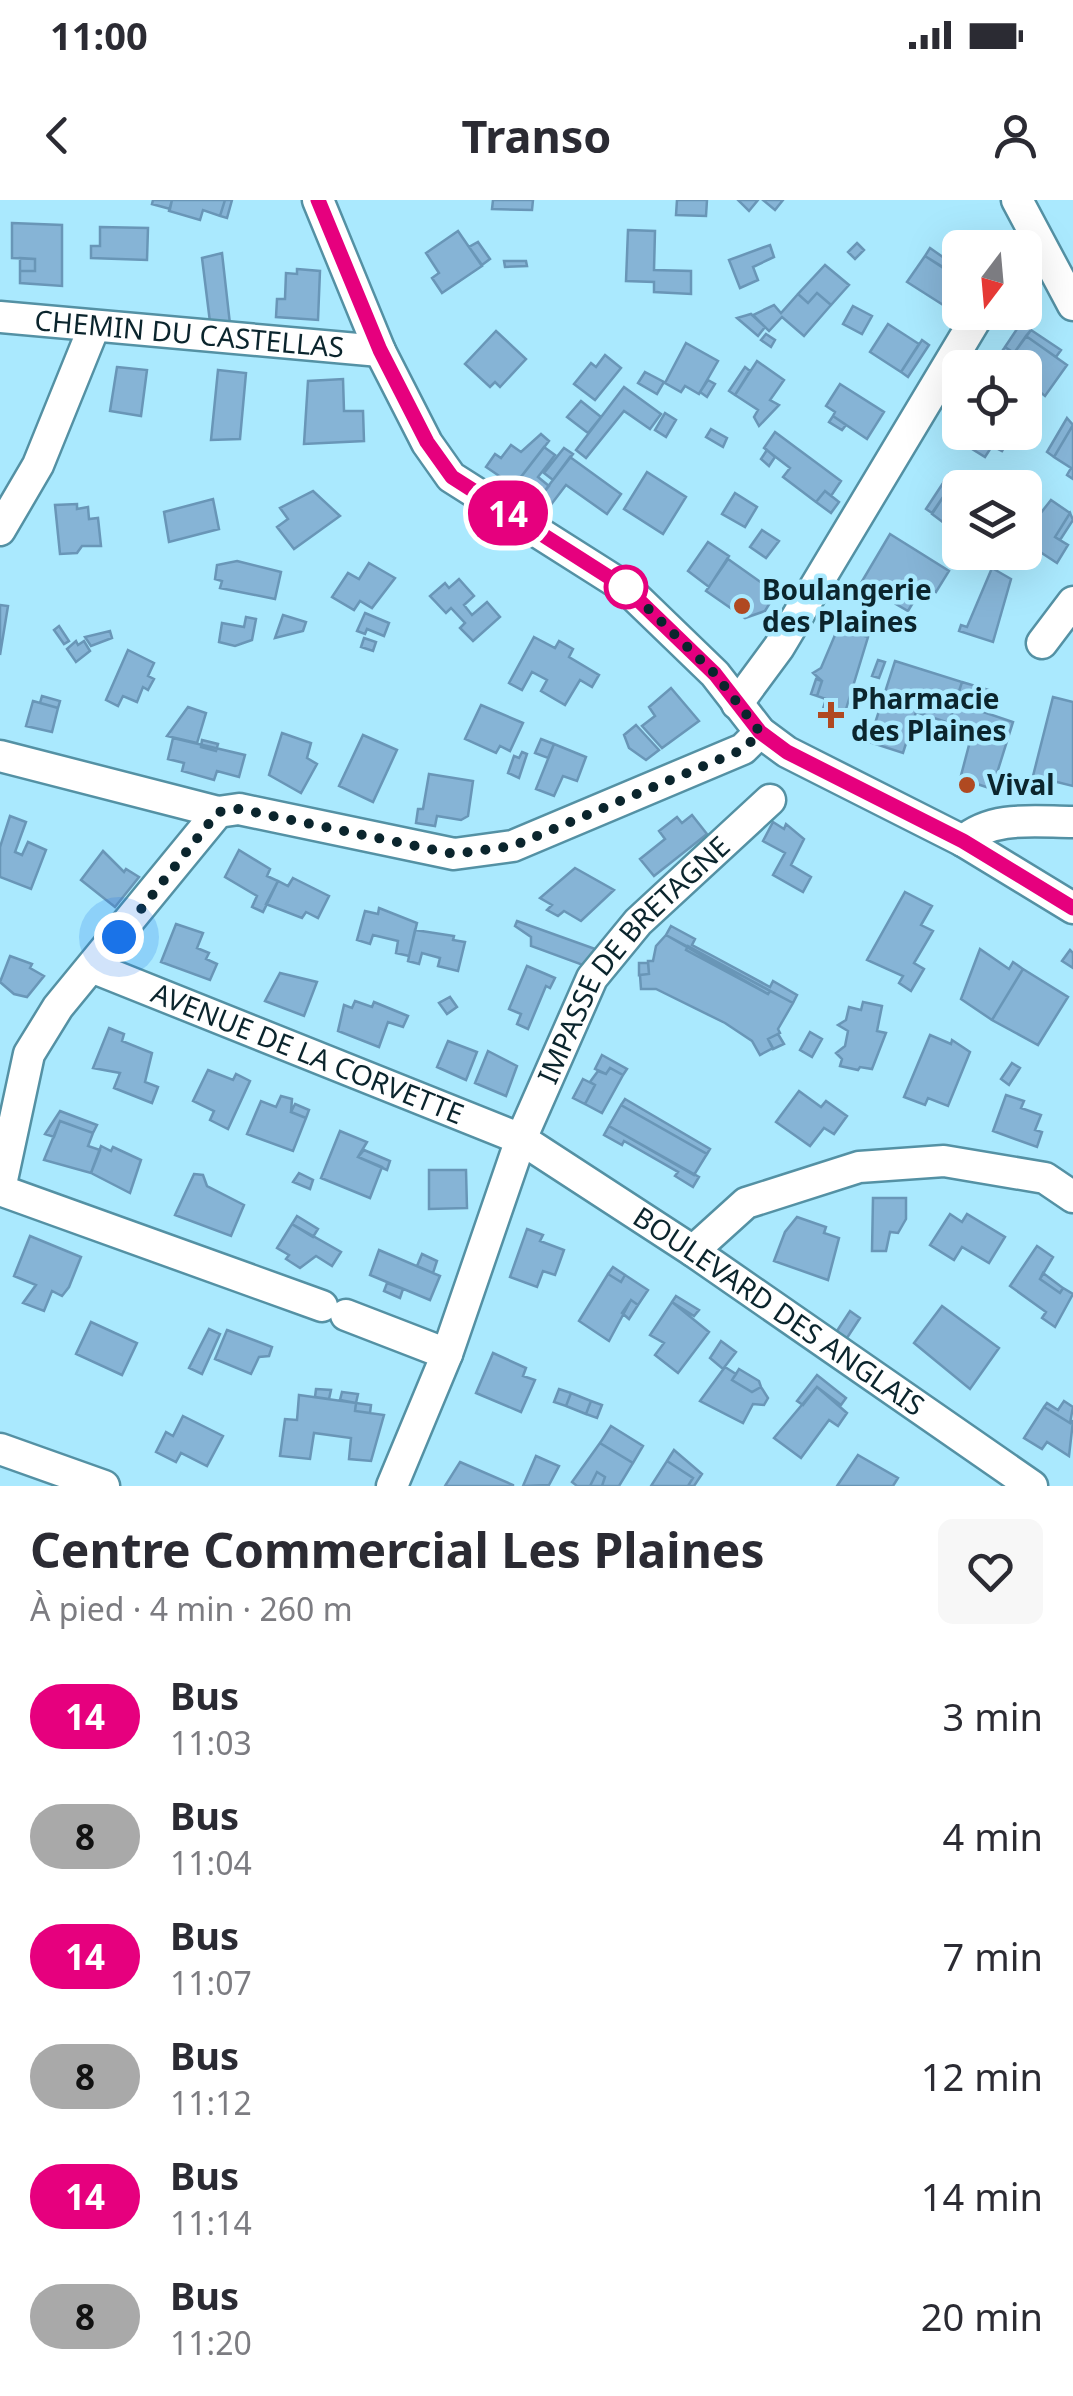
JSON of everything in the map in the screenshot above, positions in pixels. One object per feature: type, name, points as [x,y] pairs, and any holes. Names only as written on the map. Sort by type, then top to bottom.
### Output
[{"type":"street","points":[[318,200],[380,350],[427,442],[452,477],[626,588],[715,674],[760,732],[808,764],[963,841],[1073,908]]},
{"type":"street","points":[[1017,200],[1027,230]]},
{"type":"street","points":[[1042,256],[1070,287]]},
{"type":"street","name":"CHEMIN DU CASTELLAS","points":[[0,317],[380,350]]},
{"type":"street","points":[[0,530],[38,465],[94,328]]},
{"type":"street","points":[[736,704],[779,647],[969,330]]},
{"type":"street","points":[[1042,643],[1073,602]]},
{"type":"street","points":[[0,756],[218,812],[239,809],[454,854],[513,846],[744,749],[760,732]]},
{"type":"street","name":"IMPASSE DE BRETAGNE","points":[[392,1486],[447,1354],[521,1139],[592,978],[638,922],[770,800]]},
{"type":"street","points":[[218,812],[94,968],[58,1006],[29,1054],[0,1190],[447,1354]]},
{"type":"street","points":[[963,841],[978,828],[996,823],[1073,822]]},
{"type":"street","name":"AVENUE DE LA CORVETTE","points":[[94,968],[521,1139]]},
{"type":"street","name":"BOULEVARD DES ANGLAIS","points":[[521,1139],[692,1251],[1032,1486]]},
{"type":"street","points":[[692,1251],[746,1203],[858,1167],[944,1161],[1045,1178],[1073,1198]]},
{"type":"street","points":[[0,1449],[104,1486]]},
{"type":"building","points":[[153,200],[172,200],[170,209],[152,204]]},
{"type":"building","points":[[172,200],[225,200],[220,216],[203,210],[200,220],[169,211]]},
{"type":"building","points":[[225,200],[232,200],[227,218],[220,216]]},
{"type":"building","points":[[493,200],[533,200],[532,210],[492,209]]},
{"type":"building","points":[[677,200],[707,200],[706,216],[676,215]]},
{"type":"building","points":[[738,200],[758,200],[749,211]]},
{"type":"building","points":[[763,200],[783,200],[775,210]]},
{"type":"building","points":[[12,223],[62,225],[62,286],[20,283],[20,271],[35,271],[35,259],[12,258]]},
{"type":"building","points":[[100,227],[148,228],[147,260],[91,258],[91,246],[100,246]]},
{"type":"building","points":[[628,230],[655,231],[654,270],[691,271],[691,294],[654,292],[654,282],[626,281]]},
{"type":"building","points":[[458,231],[482,266],[442,293],[432,278],[439,273],[426,253]]},
{"type":"building","points":[[478,242],[490,259],[482,265],[469,247]]},
{"type":"building","points":[[857,243],[864,250],[855,259],[848,252]]},
{"type":"building","points":[[770,245],[774,257],[753,267],[758,280],[740,288],[729,260]]},
{"type":"building","points":[[930,248],[942,256],[942,266],[925,256]]},
{"type":"building","points":[[222,253],[230,324],[210,322],[202,258]]},
{"type":"building","points":[[925,256],[942,267],[942,304],[907,282]]},
{"type":"building","points":[[20,258],[35,259],[35,271],[20,271]]},
{"type":"building","points":[[504,261],[526,261],[527,266],[505,267]]},
{"type":"building","points":[[825,265],[849,285],[831,305],[817,293],[808,303],[798,294]]},
{"type":"building","points":[[297,269],[320,271],[318,320],[276,317],[277,299],[285,299],[286,273],[297,274]]},
{"type":"building","points":[[817,293],[831,305],[804,336],[782,317],[769,331],[753,315],[774,305],[781,313],[798,294],[808,303]]},
{"type":"building","points":[[853,306],[872,316],[862,334],[843,324]]},
{"type":"building","points":[[751,314],[765,327],[758,336],[737,318]]},
{"type":"building","points":[[888,324],[919,344],[901,372],[870,352]]},
{"type":"building","points":[[1016,330],[1031,330],[1016,350],[1005,347]]},
{"type":"building","points":[[1031,330],[1061,350],[1056,357],[1026,336]]},
{"type":"building","points":[[496,331],[526,359],[500,387],[495,382],[490,387],[465,364]]},
{"type":"building","points":[[766,334],[775,340],[771,347],[761,340]]},
{"type":"building","points":[[1026,336],[1067,365],[1045,396],[1042,350],[1016,350]]},
{"type":"building","points":[[922,340],[929,345],[908,377],[901,372]]},
{"type":"building","points":[[686,343],[718,361],[699,394],[685,386],[681,392],[665,383]]},
{"type":"building","points":[[605,355],[621,368],[595,400],[574,384],[591,363],[596,367]]},
{"type":"building","points":[[757,361],[784,380],[770,400],[779,405],[759,426],[754,417],[758,410],[735,395]]},
{"type":"building","points":[[117,367],[147,370],[141,416],[110,411]]},
{"type":"building","points":[[745,367],[750,371],[735,395],[729,391]]},
{"type":"building","points":[[218,370],[246,373],[240,439],[211,440]]},
{"type":"building","points":[[645,372],[664,382],[657,394],[638,383]]},
{"type":"building","points":[[343,379],[344,411],[363,411],[364,441],[304,444],[308,381]]},
{"type":"building","points":[[708,380],[715,384],[707,397],[700,392]]},
{"type":"building","points":[[840,384],[884,412],[867,439],[833,416],[835,412],[826,406]]},
{"type":"building","points":[[624,387],[661,414],[650,429],[624,411],[586,458],[576,450]]},
{"type":"building","points":[[581,401],[601,417],[588,433],[567,417]]},
{"type":"building","points":[[665,413],[676,420],[666,437],[655,430]]},
{"type":"building","points":[[833,416],[846,425],[842,430],[829,422]]},
{"type":"building","points":[[1067,418],[1073,425],[1054,457],[1047,452]]},
{"type":"building","points":[[1073,425],[1073,479],[1067,475],[1071,468],[1054,457]]},
{"type":"building","points":[[711,429],[727,438],[723,447],[706,437]]},
{"type":"building","points":[[775,432],[841,481],[831,496],[825,491],[816,502],[783,477],[790,468],[764,448]]},
{"type":"building","points":[[541,434],[549,441],[514,486],[486,467],[495,454],[501,458],[511,445],[521,452]]},
{"type":"building","points":[[544,447],[555,455],[538,477],[549,486],[538,500],[514,486]]},
{"type":"building","points":[[564,448],[573,454],[553,480],[544,473]]},
{"type":"building","points":[[767,450],[775,457],[769,466],[761,459]]},
{"type":"building","points":[[570,457],[621,494],[607,514],[566,485],[550,506],[538,500]]},
{"type":"building","points":[[647,472],[686,497],[663,534],[624,509]]},
{"type":"building","points":[[942,485],[942,498],[932,513],[926,509]]},
{"type":"building","points":[[313,491],[340,516],[294,549],[277,527],[288,519],[280,508]]},
{"type":"building","points":[[825,491],[839,502],[831,513],[816,502]]},
{"type":"building","points":[[735,493],[757,507],[745,527],[722,514]]},
{"type":"building","points":[[213,499],[219,529],[169,542],[164,512]]},
{"type":"building","points":[[942,499],[942,522],[932,514]]},
{"type":"building","points":[[1051,500],[1070,513],[1055,537],[1068,545],[1057,563],[1042,553],[1042,511]]},
{"type":"building","points":[[77,504],[77,509],[88,507],[89,519],[98,518],[101,546],[82,546],[77,553],[60,554],[55,505]]},
{"type":"building","points":[[1070,513],[1073,520],[1060,540],[1055,537]]},
{"type":"building","points":[[762,530],[779,541],[766,558],[750,547]]},
{"type":"building","points":[[890,534],[949,571],[936,592],[924,584],[908,611],[896,604],[900,598],[884,588],[877,599],[858,588]]},
{"type":"building","points":[[708,542],[729,556],[709,587],[688,571]]},
{"type":"building","points":[[728,559],[776,593],[765,611],[745,618],[706,591]]},
{"type":"building","points":[[237,561],[281,572],[275,599],[220,588],[222,581],[215,579],[217,565]]},
{"type":"building","points":[[369,563],[395,578],[372,608],[360,601],[354,610],[332,597],[348,573],[359,579]]},
{"type":"building","points":[[991,570],[1011,579],[993,642],[959,631],[961,625],[967,627]]},
{"type":"building","points":[[459,579],[474,596],[464,605],[472,615],[487,602],[500,617],[473,641],[460,628],[465,623],[451,608],[446,613],[430,596],[445,583],[449,588]]},
{"type":"building","points":[[0,605],[8,606],[0,655]]},
{"type":"building","points":[[365,613],[389,623],[384,636],[367,629],[365,634],[357,631]]},
{"type":"building","points":[[283,615],[306,622],[303,631],[275,638]]},
{"type":"building","points":[[246,617],[256,619],[252,640],[235,646],[219,642],[222,623],[244,627]]},
{"type":"building","points":[[59,626],[69,641],[64,644],[54,630]]},
{"type":"building","points":[[838,628],[868,637],[843,719],[822,712],[826,699],[817,696],[822,681],[813,673],[821,668]]},
{"type":"building","points":[[110,631],[112,638],[91,646],[85,637]]},
{"type":"building","points":[[534,637],[555,648],[559,641],[573,649],[569,657],[599,675],[592,687],[580,680],[565,705],[541,691],[547,680],[532,672],[522,690],[509,683]]},
{"type":"building","points":[[364,638],[376,642],[373,651],[361,647]]},
{"type":"building","points":[[76,641],[78,645],[84,641],[90,651],[76,662],[67,649]]},
{"type":"building","points":[[128,650],[154,663],[148,676],[154,679],[148,690],[143,687],[137,702],[123,696],[118,706],[106,700]]},
{"type":"building","points":[[878,660],[885,662],[879,678],[872,676]]},
{"type":"building","points":[[895,661],[962,682],[949,723],[916,712],[903,753],[869,742]]},
{"type":"building","points":[[816,679],[822,681],[817,696],[811,694]]},
{"type":"building","points":[[962,682],[989,690],[983,712],[1013,722],[992,789],[974,783],[966,789],[959,783],[973,730],[949,723]]},
{"type":"building","points":[[671,688],[699,721],[662,748],[642,726],[655,716],[649,707]]},
{"type":"building","points":[[42,696],[60,701],[58,708],[40,703]]},
{"type":"building","points":[[1053,697],[1073,702],[1073,786],[1033,776]]},
{"type":"building","points":[[33,701],[58,708],[52,732],[26,726]]},
{"type":"building","points":[[481,705],[523,723],[510,751],[500,746],[496,753],[465,739]]},
{"type":"building","points":[[188,707],[206,713],[197,743],[167,736]]},
{"type":"building","points":[[636,725],[659,750],[646,760],[629,748],[624,735]]},
{"type":"building","points":[[282,733],[311,743],[307,758],[317,764],[301,793],[269,775]]},
{"type":"building","points":[[363,735],[397,750],[373,802],[339,786]]},
{"type":"building","points":[[173,738],[245,755],[239,777],[217,771],[214,780],[182,771],[184,763],[168,759]]},
{"type":"building","points":[[541,739],[554,744],[548,758],[535,753]]},
{"type":"building","points":[[202,740],[218,744],[216,751],[201,747]]},
{"type":"building","points":[[554,744],[586,757],[577,781],[563,776],[554,796],[536,789]]},
{"type":"building","points":[[522,752],[527,754],[519,778],[508,773],[514,756],[519,758]]},
{"type":"building","points":[[429,774],[473,781],[468,816],[461,820],[437,816],[435,826],[416,823],[418,809],[423,809]]},
{"type":"building","points":[[692,815],[707,834],[654,876],[640,859],[665,839],[659,831],[677,817],[682,823]]},
{"type":"building","points":[[10,816],[26,822],[15,852],[22,855],[28,842],[46,850],[31,889],[0,877],[0,847]]},
{"type":"building","points":[[773,822],[784,829],[786,824],[804,839],[791,865],[811,877],[803,892],[773,875],[785,853],[763,841]]},
{"type":"building","points":[[239,850],[270,869],[267,876],[278,881],[263,912],[252,907],[257,896],[225,877]]},
{"type":"building","points":[[103,851],[124,872],[126,869],[139,877],[115,907],[81,880]]},
{"type":"building","points":[[575,868],[614,890],[581,921],[564,911],[558,916],[547,910],[552,905],[540,898]]},
{"type":"building","points":[[293,878],[329,896],[318,918],[306,912],[302,918],[266,904],[278,881],[288,886]]},
{"type":"building","points":[[905,892],[932,906],[921,925],[933,931],[914,963],[924,969],[911,991],[899,983],[903,976],[867,960]]},
{"type":"building","points":[[379,908],[417,923],[409,956],[396,953],[398,941],[373,935],[370,944],[357,940],[365,911],[378,914]]},
{"type":"building","points":[[517,921],[598,950],[591,968],[531,946],[531,937],[515,926]]},
{"type":"building","points":[[176,924],[203,933],[197,948],[209,953],[206,959],[217,964],[210,980],[161,962]]},
{"type":"building","points":[[671,926],[695,939],[692,945],[770,987],[773,981],[797,995],[793,1003],[666,935]]},
{"type":"building","points":[[415,930],[454,936],[453,940],[465,942],[458,971],[438,966],[440,958],[422,953],[419,964],[408,961]]},
{"type":"building","points":[[666,935],[768,994],[770,991],[793,1003],[778,1029],[780,1033],[768,1039],[773,1048],[760,1055],[752,1041],[725,1023],[656,989],[641,989],[640,975],[649,974],[648,961],[653,961],[656,946]]},
{"type":"building","points":[[688,946],[770,991],[768,994],[686,950]]},
{"type":"building","points":[[980,949],[1009,969],[1013,962],[1023,969],[992,1020],[961,999]]},
{"type":"building","points":[[1070,950],[1073,953],[1073,968],[1062,961]]},
{"type":"building","points":[[10,956],[32,964],[30,968],[44,976],[27,997],[14,994],[0,982]]},
{"type":"building","points":[[639,963],[648,963],[649,974],[639,975]]},
{"type":"building","points":[[527,966],[555,978],[550,988],[546,986],[528,1029],[517,1024],[521,1014],[509,1009]]},
{"type":"building","points":[[1023,969],[1068,997],[1038,1045],[992,1020]]},
{"type":"building","points":[[280,973],[317,982],[304,1016],[265,1001]]},
{"type":"building","points":[[450,997],[457,1007],[447,1014],[439,1003]]},
{"type":"building","points":[[355,1001],[372,1007],[374,1002],[408,1016],[403,1027],[388,1022],[379,1047],[338,1031],[344,1005],[352,1008]]},
{"type":"building","points":[[863,1002],[882,1006],[877,1031],[886,1033],[872,1069],[858,1070],[840,1066],[842,1059],[836,1053],[845,1046],[848,1031],[838,1025],[846,1020],[849,1007],[861,1010]]},
{"type":"building","points":[[109,1028],[124,1034],[122,1041],[152,1053],[145,1082],[158,1087],[152,1103],[114,1088],[120,1073],[93,1068]]},
{"type":"building","points":[[810,1032],[822,1039],[812,1057],[800,1050]]},
{"type":"building","points":[[778,1034],[784,1044],[773,1049],[768,1039]]},
{"type":"building","points":[[930,1035],[951,1044],[952,1040],[970,1052],[948,1106],[928,1098],[925,1105],[904,1097]]},
{"type":"building","points":[[448,1041],[477,1052],[466,1080],[437,1067]]},
{"type":"building","points":[[488,1051],[517,1066],[506,1096],[475,1083]]},
{"type":"building","points":[[602,1055],[627,1069],[623,1075],[610,1068],[606,1074],[595,1069]]},
{"type":"building","points":[[1012,1063],[1020,1068],[1009,1085],[1001,1079]]},
{"type":"building","points":[[610,1068],[623,1075],[602,1113],[585,1104],[595,1085],[590,1082],[598,1071],[606,1074]]},
{"type":"building","points":[[208,1070],[233,1080],[236,1074],[250,1081],[228,1129],[210,1120],[214,1111],[193,1101]]},
{"type":"building","points":[[583,1079],[595,1085],[585,1104],[573,1098]]},
{"type":"building","points":[[799,1091],[821,1107],[826,1101],[847,1116],[834,1134],[824,1128],[810,1146],[776,1122]]},
{"type":"building","points":[[1006,1095],[1024,1101],[1021,1108],[1041,1115],[1035,1130],[1042,1132],[1037,1147],[993,1131]]},
{"type":"building","points":[[281,1096],[292,1099],[291,1112],[306,1118],[293,1151],[247,1134],[261,1101],[276,1107]]},
{"type":"building","points":[[625,1099],[710,1149],[707,1154],[621,1105]]},
{"type":"building","points":[[295,1104],[309,1110],[306,1118],[291,1112]]},
{"type":"building","points":[[621,1105],[707,1154],[694,1175],[609,1126]]},
{"type":"building","points":[[60,1111],[97,1125],[93,1133],[60,1121],[54,1137],[45,1134]]},
{"type":"building","points":[[60,1121],[93,1133],[88,1146],[100,1150],[91,1173],[44,1160]]},
{"type":"building","points":[[609,1126],[699,1177],[693,1187],[675,1176],[678,1172],[624,1141],[622,1145],[604,1135]]},
{"type":"building","points":[[340,1131],[367,1142],[358,1157],[382,1167],[370,1198],[321,1178]]},
{"type":"building","points":[[101,1146],[111,1151],[113,1147],[141,1160],[130,1193],[91,1173]]},
{"type":"building","points":[[364,1150],[390,1161],[387,1170],[358,1157]]},
{"type":"building","points":[[429,1170],[466,1170],[467,1208],[429,1209]]},
{"type":"building","points":[[299,1173],[313,1180],[310,1189],[293,1182]]},
{"type":"building","points":[[194,1174],[203,1175],[207,1186],[244,1205],[231,1236],[175,1215]]},
{"type":"building","points":[[873,1198],[906,1198],[906,1219],[898,1233],[890,1232],[886,1251],[872,1251]]},
{"type":"building","points":[[950,1214],[962,1222],[967,1214],[1005,1237],[989,1263],[962,1247],[954,1260],[930,1245]]},
{"type":"building","points":[[297,1216],[318,1229],[313,1237],[292,1224]]},
{"type":"building","points":[[797,1217],[826,1227],[824,1233],[839,1238],[828,1280],[774,1261],[785,1232]]},
{"type":"building","points":[[292,1224],[341,1252],[332,1266],[316,1256],[300,1268],[286,1259],[289,1255],[277,1248]]},
{"type":"building","points":[[527,1229],[543,1235],[540,1241],[564,1250],[555,1275],[543,1271],[537,1287],[510,1277]]},
{"type":"building","points":[[30,1236],[81,1257],[69,1287],[62,1296],[52,1291],[44,1311],[23,1303],[36,1285],[14,1276]]},
{"type":"building","points":[[1037,1246],[1053,1257],[1040,1279],[1060,1293],[1063,1288],[1073,1294],[1055,1327],[1042,1318],[1046,1312],[1010,1286]]},
{"type":"building","points":[[379,1250],[440,1276],[430,1300],[370,1275]]},
{"type":"building","points":[[422,1254],[437,1261],[433,1273],[417,1266]]},
{"type":"building","points":[[613,1267],[625,1275],[621,1282],[608,1274]]},
{"type":"building","points":[[1043,1273],[1063,1288],[1060,1293],[1040,1279]]},
{"type":"building","points":[[608,1274],[621,1282],[625,1275],[648,1290],[638,1305],[631,1300],[609,1341],[579,1321]]},
{"type":"building","points":[[387,1283],[403,1289],[400,1298],[384,1291]]},
{"type":"building","points":[[676,1296],[699,1310],[694,1316],[672,1302]]},
{"type":"building","points":[[631,1300],[638,1305],[629,1319],[622,1313]]},
{"type":"building","points":[[672,1302],[709,1332],[678,1373],[655,1355],[664,1343],[650,1335]]},
{"type":"building","points":[[942,1306],[999,1348],[970,1389],[914,1343]]},
{"type":"building","points":[[850,1311],[860,1318],[845,1341],[835,1334]]},
{"type":"building","points":[[91,1322],[137,1343],[122,1375],[76,1354]]},
{"type":"building","points":[[209,1329],[220,1334],[202,1374],[189,1368]]},
{"type":"building","points":[[227,1330],[272,1347],[269,1356],[259,1357],[251,1374],[215,1359]]},
{"type":"building","points":[[721,1341],[736,1352],[723,1369],[710,1358]]},
{"type":"building","points":[[493,1353],[526,1368],[523,1376],[535,1380],[521,1412],[476,1393]]},
{"type":"building","points":[[725,1367],[736,1374],[732,1380],[752,1392],[761,1387],[768,1398],[764,1405],[753,1404],[743,1423],[700,1401]]},
{"type":"building","points":[[739,1369],[759,1381],[761,1387],[752,1392],[732,1380]]},
{"type":"building","points":[[817,1375],[846,1398],[841,1405],[817,1387],[803,1405],[797,1401]]},
{"type":"building","points":[[817,1387],[847,1413],[838,1426],[829,1420],[801,1458],[774,1438]]},
{"type":"building","points":[[316,1389],[331,1390],[329,1399],[315,1397]]},
{"type":"building","points":[[559,1389],[571,1393],[566,1406],[554,1402]]},
{"type":"building","points":[[342,1392],[358,1394],[356,1403],[340,1400]]},
{"type":"building","points":[[571,1393],[591,1401],[586,1414],[566,1406]]},
{"type":"building","points":[[299,1395],[356,1403],[355,1411],[384,1415],[371,1461],[349,1459],[351,1438],[314,1433],[310,1459],[280,1456],[285,1419],[297,1420]]},
{"type":"building","points":[[591,1401],[602,1405],[597,1418],[586,1414]]},
{"type":"building","points":[[1064,1401],[1073,1407],[1070,1423],[1044,1407],[1047,1403],[1058,1410]]},
{"type":"building","points":[[356,1403],[371,1405],[370,1413],[355,1411]]},
{"type":"building","points":[[1044,1407],[1070,1423],[1073,1421],[1069,1456],[1047,1442],[1042,1449],[1024,1438]]},
{"type":"building","points":[[183,1416],[223,1436],[207,1466],[181,1453],[176,1462],[156,1452],[166,1432],[173,1436]]},
{"type":"building","points":[[611,1426],[643,1446],[633,1463],[600,1443]]},
{"type":"building","points":[[600,1443],[633,1463],[619,1486],[602,1486],[605,1477],[597,1472],[590,1486],[577,1486],[572,1482]]},
{"type":"building","points":[[674,1450],[702,1474],[694,1486],[688,1486],[693,1478],[667,1461]]},
{"type":"building","points":[[858,1455],[898,1478],[893,1486],[837,1486]]},
{"type":"building","points":[[536,1456],[559,1466],[549,1485],[523,1486]]},
{"type":"building","points":[[667,1461],[693,1478],[688,1486],[651,1486]]},
{"type":"building","points":[[460,1462],[513,1485],[513,1486],[445,1486]]},
{"type":"building","points":[[597,1472],[605,1477],[602,1486],[590,1486]]},
{"type":"bus line","name":"14","points":[[318,200],[380,350],[427,442],[452,477],[626,588],[655,611],[715,674],[760,732],[787,752],[963,841],[1073,908]]},
{"type":"place","name":"Boulangerie des Plaines","points":[[742,606]]},
{"type":"place","name":"Pharmacie des Plaines","points":[[831,715]]},
{"type":"place","name":"Vival","points":[[967,785]]},
{"type":"route","points":[[119,937],[218,812],[239,809],[454,854],[513,846],[744,749],[760,732],[715,674],[655,611],[626,587]]}]
